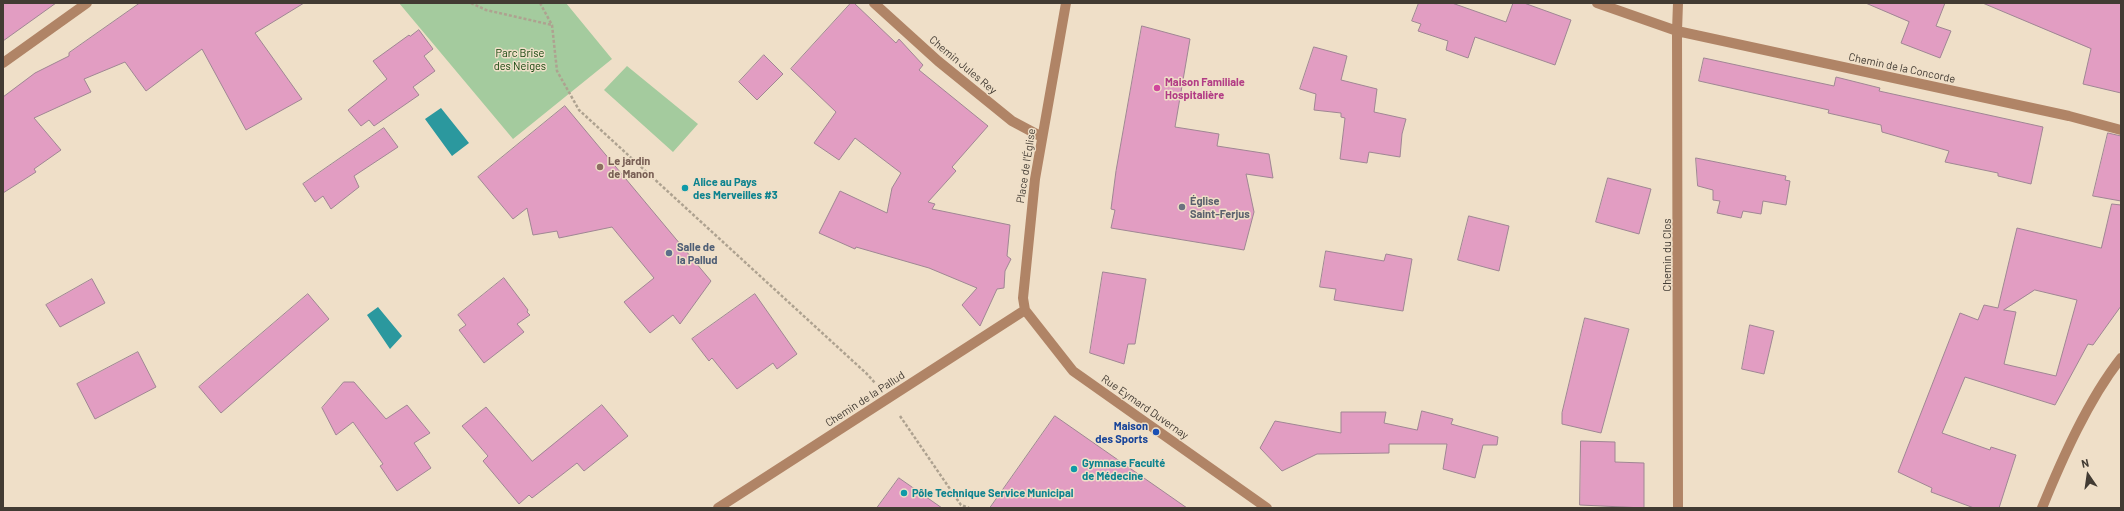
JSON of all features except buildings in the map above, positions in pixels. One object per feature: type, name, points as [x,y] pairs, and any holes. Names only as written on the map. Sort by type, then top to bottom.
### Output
[{"type":"street","points":[[3,63],[87,3]]},
{"type":"street","name":"Chemin Jules Rey","points":[[874,3],[938,61],[1006,116],[1042,137]]},
{"type":"street","name":"Place de l'Église","points":[[1025,310],[1023,298],[1028,235],[1042,137],[1066,3]]},
{"type":"street","name":"Chemin de la Concorde","points":[[1598,3],[1677,31],[2065,116],[2121,130]]},
{"type":"street","name":"Chemin du Clos","points":[[1678,3],[1678,508]]},
{"type":"street","name":"Chemin de la Pallud","points":[[718,508],[1025,310]]},
{"type":"street","name":"Rue Eymard Duvernay","points":[[1025,310],[1073,371],[1267,508]]},
{"type":"street","points":[[2042,508],[2063,456],[2110,372],[2121,358]]},
{"type":"path","points":[[471,3],[486,10],[552,25]]},
{"type":"path","points":[[540,3],[552,25],[557,71],[578,110],[868,374],[888,399],[961,505],[969,508]]},
{"type":"green space","name":"Parc Brise des Neiges","points":[[399,3],[566,3],[612,59],[513,139]]},
{"type":"green space","points":[[627,66],[698,124],[673,152],[604,90]]},
{"type":"water","points":[[441,108],[469,143],[452,156],[425,119]]},
{"type":"water","points":[[378,307],[402,336],[390,349],[367,315]]},
{"type":"place","name":"Maison Familiale Hospitalière","points":[[1157,88]]},
{"type":"place","name":"Le jardin de Manon","points":[[600,167]]},
{"type":"place","name":"Alice au Pays des Merveilles #3","points":[[685,188]]},
{"type":"place","name":"Église Saint-Ferjus","points":[[1182,207]]},
{"type":"place","name":"Salle de la Pallud","points":[[669,253]]},
{"type":"place","name":"Maison des Sports","points":[[1156,432]]},
{"type":"place","name":"Gymnase Faculté de Médecine","points":[[1074,469]]},
{"type":"place","name":"Pôle Technique Service Municipal","points":[[904,493]]}]
